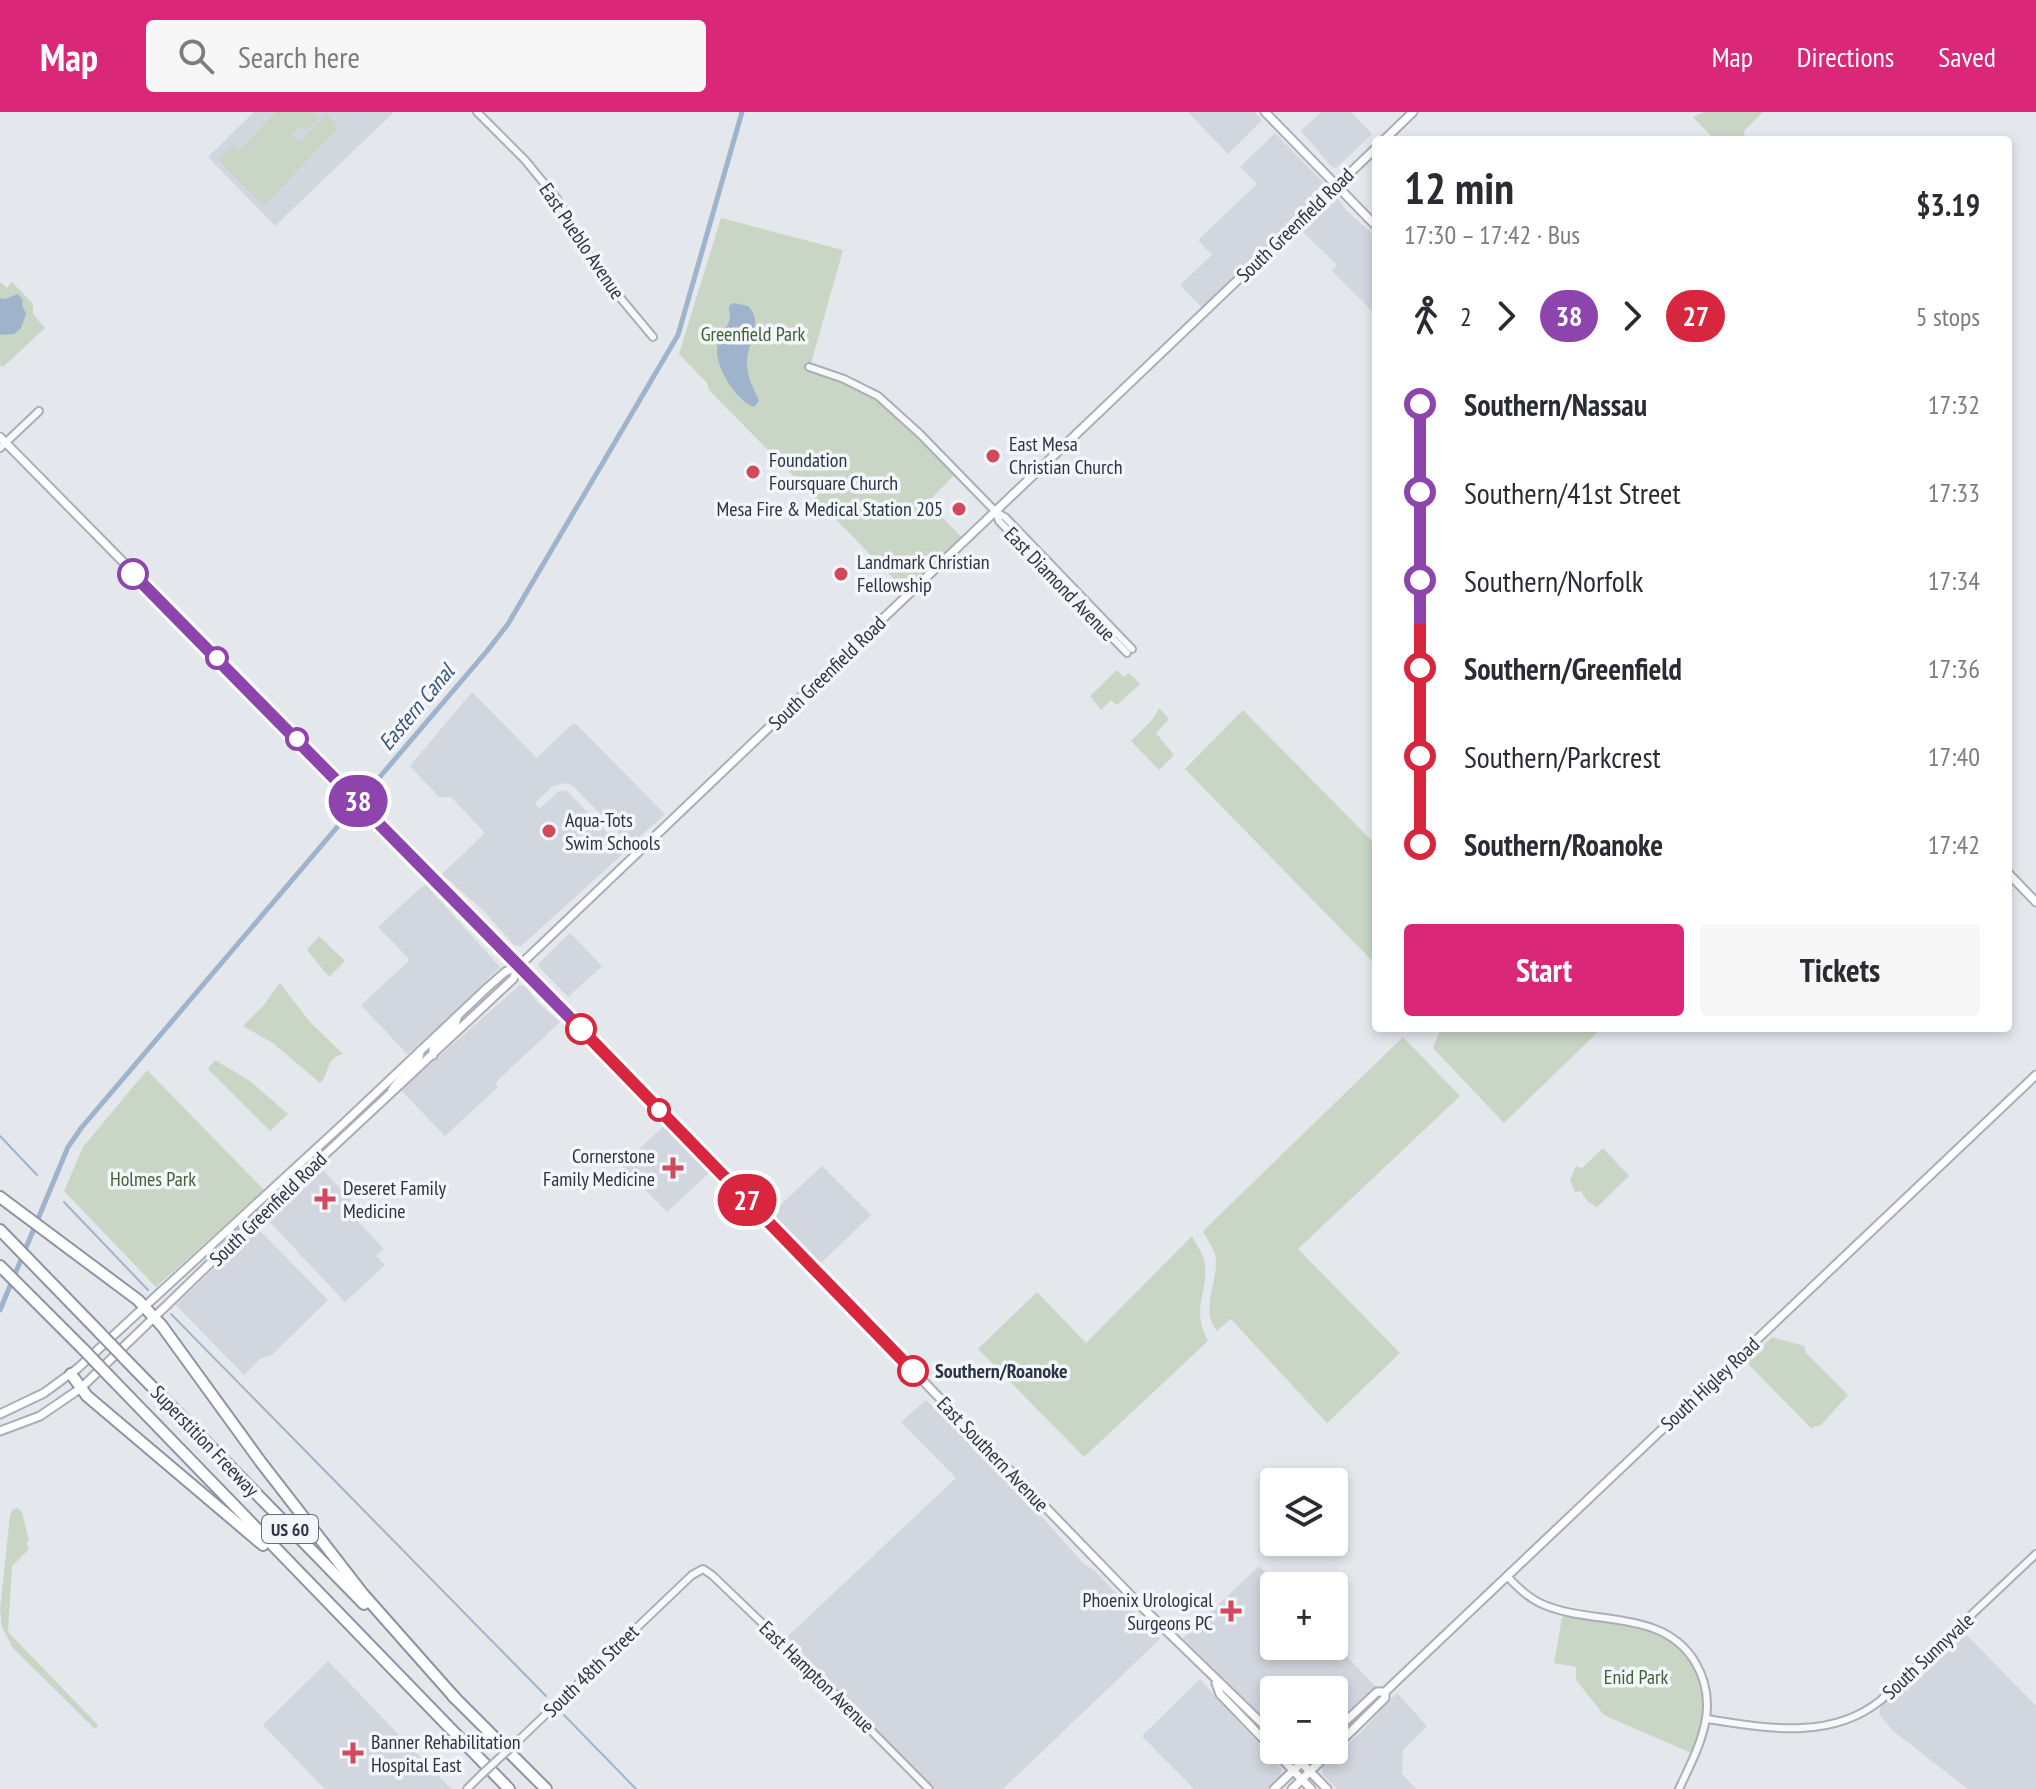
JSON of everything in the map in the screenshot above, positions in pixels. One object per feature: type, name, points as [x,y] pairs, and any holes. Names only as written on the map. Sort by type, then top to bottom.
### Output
[{"type":"highway","points":[[0,1197],[144,1307],[155,1319],[363,1594],[455,1698]]},
{"type":"highway","name":"Superstition Freeway","points":[[0,1230],[546,1789]]},
{"type":"highway","name":"Superstition Freeway","points":[[2,1268],[509,1789]]},
{"type":"highway","points":[[71,1374],[81,1388],[321,1597]]},
{"type":"main road","points":[[1265,112],[1372,222]]},
{"type":"main road","points":[[1388,136],[1413,112]]},
{"type":"main road","name":"South Greenfield Road","points":[[0,1414],[35,1399],[71,1374],[505,972],[520,965],[1372,152]]},
{"type":"main road","name":"East Southern Avenue","points":[[2,442],[520,965],[1215,1681],[1227,1688],[1260,1721]]},
{"type":"main road","points":[[2012,877],[2036,902]]},
{"type":"main road","name":"South Greenfield Road","points":[[0,1431],[40,1416],[81,1388],[259,1216],[513,979],[520,965]]},
{"type":"main road","points":[[433,1055],[433,1048],[455,1025],[457,1016]]},
{"type":"main road","points":[[389,1096],[395,1083],[422,1056],[420,1051]]},
{"type":"main road","name":"South Higley Road","points":[[1348,1719],[1377,1692],[1385,1692],[2036,1075]]},
{"type":"main road","name":"East Southern Avenue","points":[[1215,1681],[1220,1694],[1311,1789]]},
{"type":"main road","name":"South Higley Road","points":[[1348,1734],[1385,1698],[1385,1692]]},
{"type":"main road","points":[[1274,1789],[1300,1764]]},
{"type":"main road","points":[[1302,1764],[1327,1789]]},
{"type":"main road","name":"South Higley Road","points":[[1292,1789],[1317,1764]]},
{"type":"street","name":"East Pueblo Avenue","points":[[477,112],[525,160],[557,199],[598,271],[653,337]]},
{"type":"street","name":"East Diamond Avenue","points":[[809,367],[844,379],[878,396],[920,434],[996,512],[999,521],[1130,651]]},
{"type":"street","points":[[2,442],[39,411]]},
{"type":"street","name":"South Sunnyvale","points":[[1707,1719],[1798,1729],[1842,1721],[1861,1713],[1881,1700],[2036,1554]]},
{"type":"street","name":"South 48th Street","points":[[467,1789],[692,1575],[703,1569]]},
{"type":"street","name":"East Hampton Avenue","points":[[703,1569],[813,1672],[929,1789]]},
{"type":"street","points":[[1507,1576],[1528,1596],[1548,1607],[1644,1625],[1663,1632],[1679,1643],[1701,1671],[1708,1703],[1702,1740],[1679,1789]]},
{"type":"shaded area","points":[[254,112],[394,112],[275,226],[208,157]]},
{"type":"shaded area","points":[[1188,112],[1254,112],[1262,120],[1228,154]]},
{"type":"shaded area","points":[[1321,112],[1351,112],[1372,134],[1336,168],[1301,131]]},
{"type":"shaded area","points":[[1275,133],[1323,182],[1324,189],[1292,219],[1297,224],[1205,311],[1180,285],[1212,255],[1198,240],[1257,184],[1240,167]]},
{"type":"shaded area","points":[[1337,197],[1346,210],[1372,233],[1372,311],[1332,271],[1337,265],[1301,230]]},
{"type":"shaded area","points":[[472,692],[537,758],[572,724],[576,724],[665,814],[631,845],[573,786],[566,783],[553,786],[535,803],[539,809],[558,792],[566,790],[624,853],[521,946],[514,945],[484,911],[442,874],[485,833],[451,797],[439,797],[410,766]]},
{"type":"shaded area","points":[[425,884],[500,967],[407,1054],[361,1005],[410,960],[378,927]]},
{"type":"shaded area","points":[[570,933],[602,966],[568,997],[539,967],[539,963]]},
{"type":"shaded area","points":[[520,985],[525,986],[538,1003],[560,1022],[495,1083],[498,1087],[445,1136],[401,1090]]},
{"type":"shaded area","points":[[663,1127],[710,1172],[667,1212],[621,1165]]},
{"type":"shaded area","points":[[319,1166],[353,1202],[346,1209],[384,1249],[376,1256],[385,1265],[345,1302],[267,1219],[269,1213]]},
{"type":"shaded area","points":[[822,1166],[871,1215],[820,1264],[771,1214]]},
{"type":"shaded area","points":[[254,1230],[260,1231],[328,1300],[272,1355],[260,1359],[244,1375],[176,1305]]},
{"type":"shaded area","points":[[926,1400],[1160,1639],[1003,1789],[934,1789],[786,1638],[956,1478],[901,1422]]},
{"type":"shaded area","points":[[1259,1566],[1265,1572],[1260,1572],[1260,1660],[1348,1658],[1376,1687],[1348,1710],[1348,1676],[1260,1676],[1260,1713],[1183,1638]]},
{"type":"shaded area","points":[[1962,1630],[2036,1706],[2036,1789],[1968,1789],[1893,1731],[1879,1714],[1881,1706]]},
{"type":"shaded area","name":"Banner Rehabilitation Hospital East","points":[[328,1661],[451,1789],[325,1789],[263,1725]]},
{"type":"shaded area","points":[[1200,1679],[1260,1746],[1260,1764],[1276,1764],[1281,1769],[1281,1777],[1268,1789],[1194,1789],[1142,1736]]},
{"type":"shaded area","points":[[1397,1693],[1427,1726],[1403,1750],[1402,1774],[1416,1789],[1337,1789],[1323,1775],[1322,1767],[1325,1764],[1348,1764],[1348,1744]]},
{"type":"green space","points":[[276,112],[313,112],[319,118],[306,130],[301,126],[292,135],[299,142],[326,114],[335,123],[336,131],[263,206],[219,158],[233,144],[240,149]]},
{"type":"green space","points":[[1704,112],[1763,112],[1743,132],[1743,136],[1711,136],[1693,117]]},
{"type":"green space","name":"Greenfield Park","points":[[721,218],[843,250],[810,367],[878,396],[957,472],[928,502],[965,541],[909,594],[709,390],[707,383],[679,354]]},
{"type":"green space","points":[[0,282],[7,288],[12,282],[33,304],[33,314],[45,328],[3,367],[0,365]]},
{"type":"green space","points":[[1117,670],[1124,677],[1129,673],[1140,684],[1117,705],[1111,700],[1101,710],[1090,696]]},
{"type":"green space","points":[[1159,708],[1169,719],[1156,733],[1174,755],[1159,770],[1131,741],[1153,719]]},
{"type":"green space","points":[[1243,710],[1372,841],[1372,961],[1185,769]]},
{"type":"green space","points":[[319,936],[345,961],[329,977],[307,950]]},
{"type":"green space","points":[[280,983],[310,1022],[343,1054],[330,1062],[320,1083],[273,1043],[243,1026]]},
{"type":"green space","points":[[1439,1032],[1598,1032],[1504,1123],[1433,1048]]},
{"type":"green space","points":[[1403,1037],[1460,1096],[1298,1249],[1400,1353],[1327,1423],[1231,1319],[1217,1331],[1209,1306],[1216,1257],[1203,1231]]},
{"type":"green space","points":[[215,1060],[250,1081],[288,1114],[270,1131],[208,1069]]},
{"type":"green space","name":"Holmes Park","points":[[147,1070],[264,1190],[156,1287],[64,1191],[83,1147]]},
{"type":"green space","points":[[1603,1148],[1629,1176],[1597,1207],[1587,1201],[1581,1191],[1575,1192],[1570,1180],[1576,1166],[1582,1168]]},
{"type":"green space","points":[[1192,1236],[1204,1260],[1205,1281],[1200,1318],[1208,1341],[1084,1457],[978,1349],[1037,1292],[1086,1343]]},
{"type":"green space","points":[[1772,1337],[1804,1346],[1806,1353],[1848,1395],[1821,1425],[1811,1428],[1749,1365],[1749,1359]]},
{"type":"green space","points":[[17,1508],[22,1512],[29,1549],[12,1566],[8,1632],[98,1725],[95,1729],[13,1648],[2,1627],[0,1609],[10,1516],[12,1510]]},
{"type":"green space","name":"Enid Park","points":[[1566,1614],[1647,1629],[1680,1650],[1696,1672],[1704,1698],[1703,1717],[1691,1753],[1604,1715],[1576,1680],[1576,1667],[1554,1663],[1562,1618]]},
{"type":"water","points":[[18,294],[23,300],[26,314],[21,328],[14,334],[0,335],[0,298]]},
{"type":"water","points":[[733,303],[748,306],[755,320],[747,358],[750,380],[759,401],[754,407],[734,391],[718,357],[717,345],[730,319],[729,306]]},
{"type":"waterway","name":"Eastern Canal","points":[[0,1310],[68,1147],[82,1127],[508,624],[678,335],[742,112]]},
{"type":"waterway","points":[[0,1136],[37,1175]]},
{"type":"waterway","points":[[64,1202],[148,1290]]},
{"type":"waterway","points":[[171,1314],[546,1696]]},
{"type":"waterway","points":[[564,1715],[636,1789]]},
{"type":"bus line","name":"38","points":[[133,574],[581,1029]]},
{"type":"bus line","name":"27","points":[[581,1029],[913,1371]]},
{"type":"place","name":"East Mesa Christian Church","points":[[993,456]]},
{"type":"place","name":"Foundation Foursquare Church","points":[[753,472]]},
{"type":"place","name":"Mesa Fire & Medical Station 205","points":[[959,509]]},
{"type":"place","name":"Landmark Christian Fellowship","points":[[841,574]]},
{"type":"place","name":"Aqua-Tots Swim Schools","points":[[549,831]]},
{"type":"place","name":"Cornerstone Family Medicine","points":[[673,1168]]},
{"type":"place","name":"Deseret Family Medicine","points":[[325,1199]]},
{"type":"place","name":"Southern/Roanoke","points":[[913,1371]]},
{"type":"place","name":"Phoenix Urological Surgeons PC","points":[[1231,1611]]},
{"type":"place","name":"Banner Rehabilitation Hospital East","points":[[353,1753]]}]
